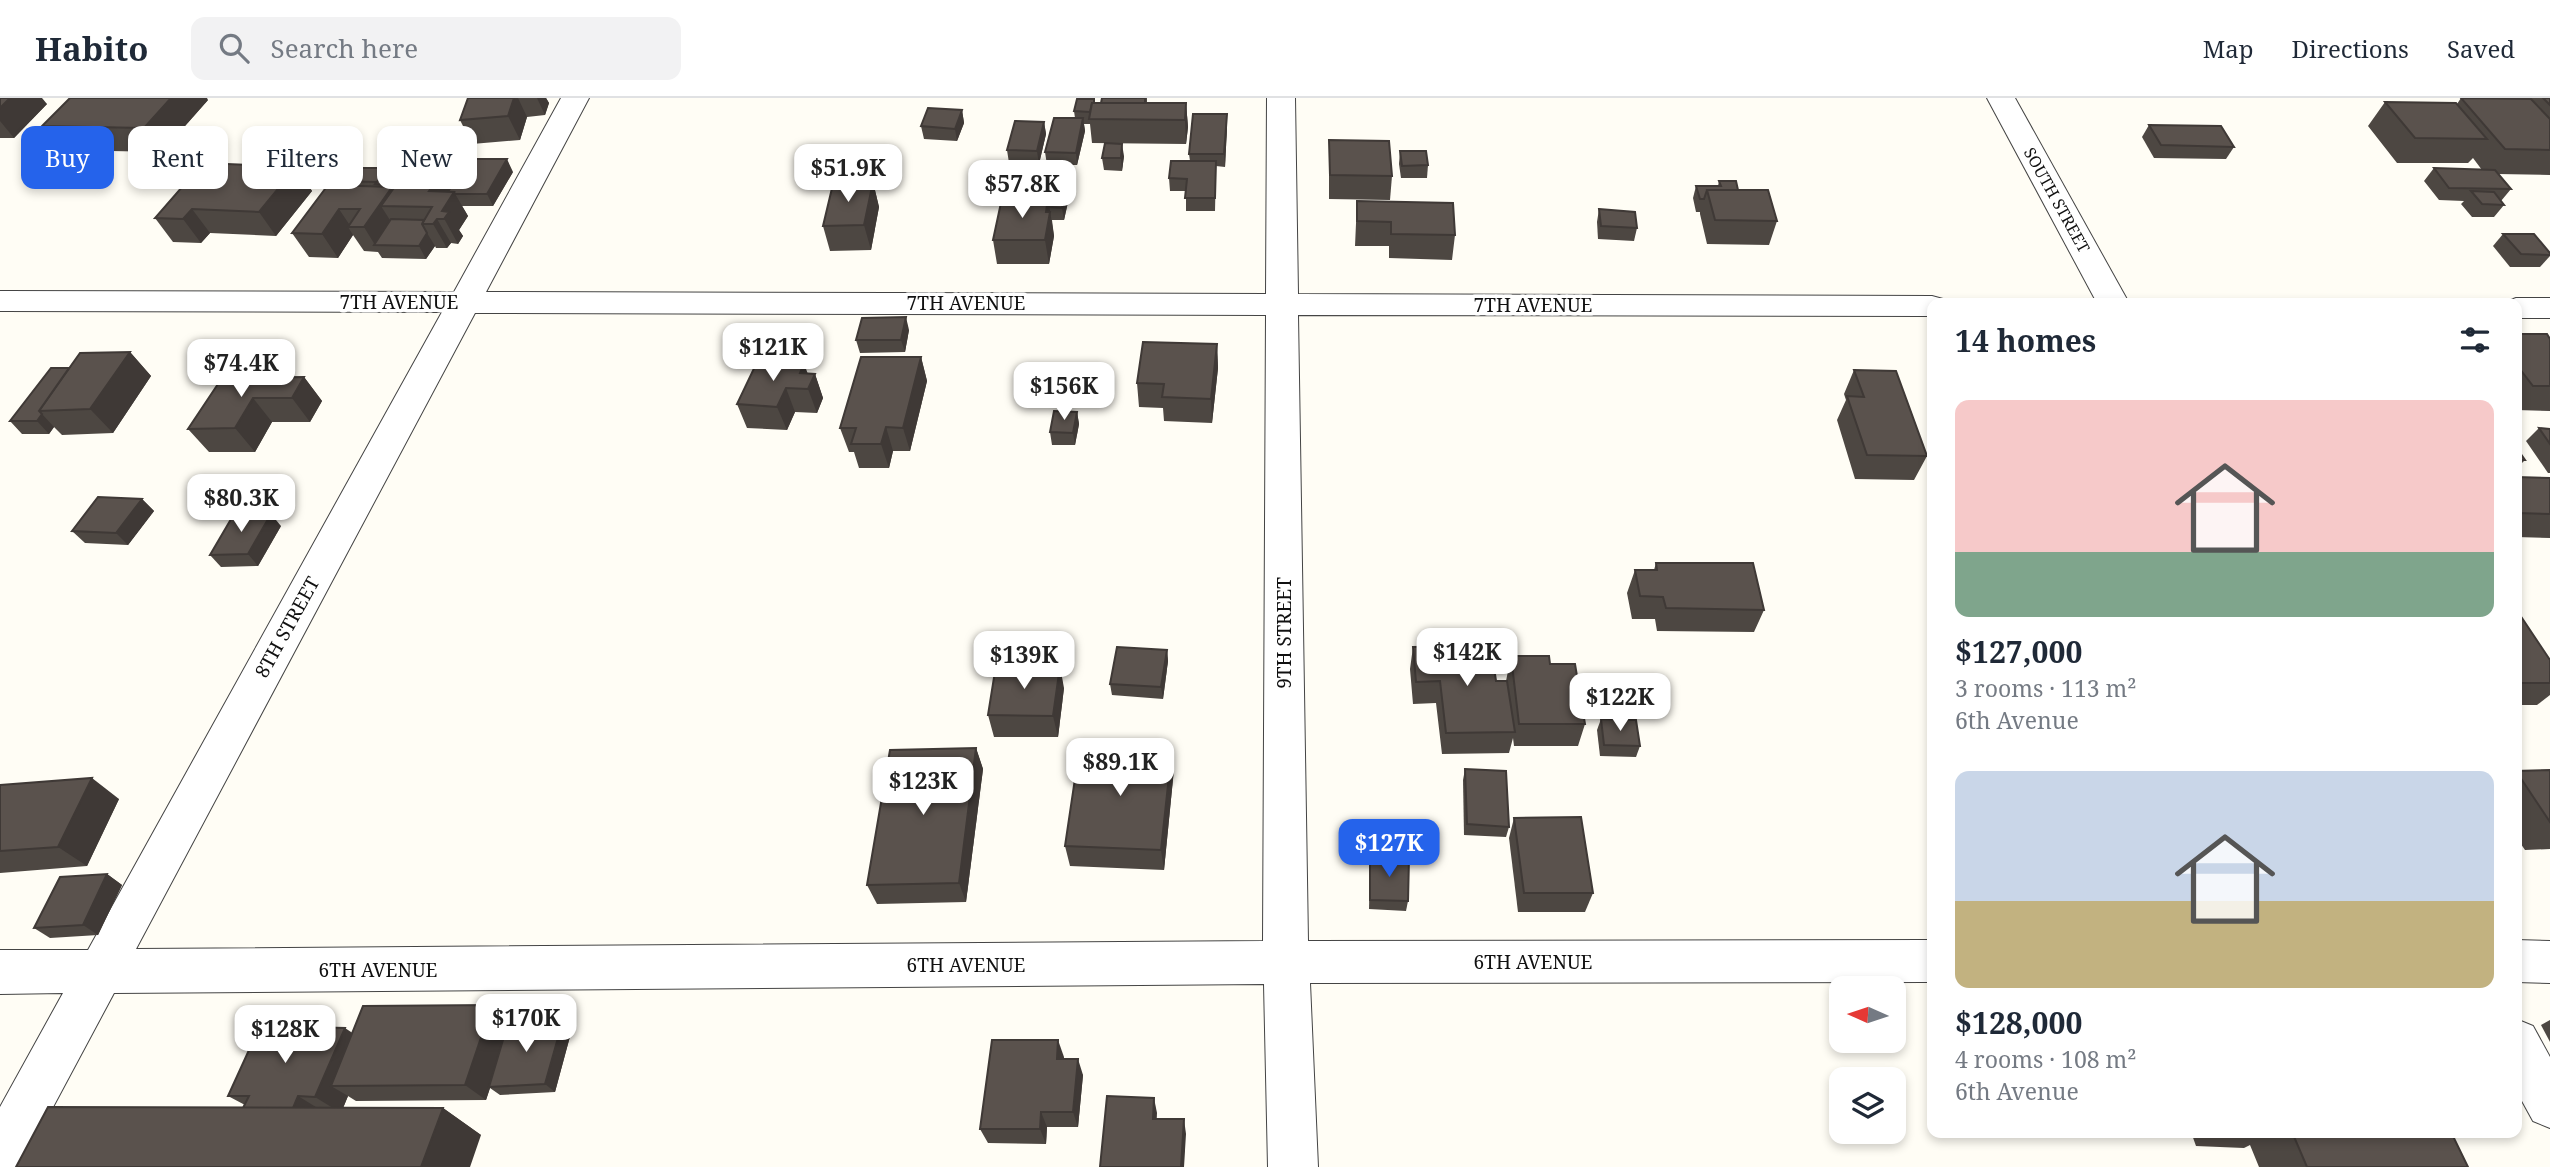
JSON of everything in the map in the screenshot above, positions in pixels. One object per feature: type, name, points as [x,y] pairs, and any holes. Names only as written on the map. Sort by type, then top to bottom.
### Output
[{"type":"street","name":"8TH STREET","points":[[0,1156],[575,98]]},
{"type":"street","name":"9TH STREET","points":[[1281,98],[1286,962],[1293,1167]]},
{"type":"street","name":"SOUTH STREET","points":[[2001,98],[2110,298]]},
{"type":"street","name":"7TH AVENUE","points":[[0,301],[1927,306]]},
{"type":"street","points":[[2522,308],[2550,309]]},
{"type":"street","name":"6TH AVENUE","points":[[0,972],[1286,962],[1927,961]]},
{"type":"street","points":[[2522,961],[2550,962]]},
{"type":"street","points":[[2522,1053],[2550,1104]]},
{"type":"building","points":[[0,98],[10,98],[0,108]]},
{"type":"building","points":[[70,98],[171,98],[146,126],[42,126]]},
{"type":"building","points":[[468,98],[514,98],[508,116],[460,120]]},
{"type":"building","points":[[1102,98],[1145,98],[1145,103],[1101,103]]},
{"type":"building","points":[[2461,98],[2531,99],[2550,119],[2550,150],[2505,149]]},
{"type":"building","points":[[1077,99],[1094,99],[1090,112],[1074,111]]},
{"type":"building","points":[[2385,102],[2456,103],[2487,139],[2415,138]]},
{"type":"building","points":[[1092,103],[1186,103],[1185,120],[1089,119]]},
{"type":"building","points":[[928,108],[962,110],[955,129],[921,126]]},
{"type":"building","points":[[1193,114],[1227,114],[1224,154],[1189,154]]},
{"type":"building","points":[[1054,118],[1083,118],[1076,153],[1045,152]]},
{"type":"building","points":[[1015,121],[1044,122],[1037,151],[1007,150]]},
{"type":"building","points":[[2149,125],[2221,126],[2234,147],[2161,145]]},
{"type":"building","points":[[1329,140],[1389,141],[1392,176],[1330,175]]},
{"type":"building","points":[[1105,143],[1122,144],[1121,158],[1102,158]]},
{"type":"building","points":[[1400,151],[1426,151],[1428,165],[1402,166]]},
{"type":"building","points":[[477,159],[507,159],[487,194],[448,192],[450,189],[477,189]]},
{"type":"building","points":[[1171,161],[1216,161],[1215,198],[1185,198],[1187,179],[1169,178]]},
{"type":"building","points":[[228,164],[242,165],[242,189],[278,189],[259,212],[192,209],[183,219],[155,218],[180,189],[228,189]]},
{"type":"building","points":[[1015,166],[1043,167],[1037,188],[1066,189],[1062,208],[1049,207],[1048,198],[1023,198],[1026,187],[1010,187]]},
{"type":"building","points":[[363,168],[377,168],[377,182],[363,182]]},
{"type":"building","points":[[2434,168],[2495,170],[2511,189],[2449,188]]},
{"type":"building","points":[[1719,181],[1736,181],[1738,190],[1707,190],[1704,199],[1700,199],[1696,186],[1721,186]]},
{"type":"building","points":[[873,182],[864,225],[823,226],[833,184]]},
{"type":"building","points":[[363,186],[391,189],[364,227],[348,227],[360,209],[339,209],[322,234],[292,233],[325,189],[363,189]]},
{"type":"building","points":[[393,189],[454,192],[442,211],[449,212],[444,219],[437,219],[433,224],[422,224],[432,207],[381,206]]},
{"type":"building","points":[[1707,190],[1768,190],[1777,221],[1715,220]]},
{"type":"building","points":[[2471,191],[2494,192],[2504,205],[2482,204]]},
{"type":"building","points":[[1002,198],[1048,198],[1046,212],[1050,212],[1045,240],[993,240]]},
{"type":"building","points":[[1357,201],[1453,203],[1455,235],[1391,234],[1391,222],[1357,221]]},
{"type":"building","points":[[1599,209],[1635,212],[1637,228],[1601,226]]},
{"type":"building","points":[[391,219],[424,220],[422,224],[427,233],[419,246],[374,245]]},
{"type":"building","points":[[2503,234],[2534,234],[2550,255],[2521,254]]},
{"type":"building","points":[[906,317],[901,340],[856,340],[862,318]]},
{"type":"building","points":[[2522,334],[2547,334],[2550,339],[2550,386],[2533,386],[2522,372]]},
{"type":"building","points":[[1143,342],[1217,344],[1211,399],[1162,397],[1164,384],[1137,383]]},
{"type":"building","points":[[130,352],[90,409],[39,411],[80,353]]},
{"type":"building","points":[[861,357],[921,357],[903,428],[886,427],[881,444],[851,444],[856,428],[840,428]]},
{"type":"building","points":[[758,360],[804,363],[800,373],[815,374],[808,389],[786,388],[777,407],[737,404]]},
{"type":"building","points":[[51,368],[69,368],[39,411],[42,414],[37,421],[10,421]]},
{"type":"building","points":[[1854,370],[1896,371],[1927,456],[1867,455],[1847,396],[1864,397]]},
{"type":"building","points":[[304,377],[292,398],[253,398],[235,428],[188,429],[222,378]]},
{"type":"building","points":[[1054,411],[1077,412],[1073,433],[1050,432]]},
{"type":"building","points":[[2539,428],[2550,429],[2550,444]]},
{"type":"building","points":[[2522,477],[2550,478],[2550,514],[2522,513]]},
{"type":"building","points":[[98,497],[142,499],[116,533],[72,531]]},
{"type":"building","points":[[234,514],[271,514],[248,554],[210,555]]},
{"type":"building","points":[[1656,563],[1753,563],[1764,610],[1666,608],[1663,597],[1640,596],[1635,570],[1657,570]]},
{"type":"building","points":[[2522,618],[2550,660],[2550,683],[2522,683]]},
{"type":"building","points":[[1491,646],[1496,681],[1507,681],[1515,732],[1446,733],[1440,681],[1416,682],[1413,647]]},
{"type":"building","points":[[1117,647],[1167,650],[1161,687],[1110,684]]},
{"type":"building","points":[[1511,656],[1549,656],[1550,664],[1575,664],[1585,724],[1519,724]]},
{"type":"building","points":[[996,665],[1060,666],[1053,716],[988,715]]},
{"type":"building","points":[[1601,719],[1636,720],[1640,746],[1604,745]]},
{"type":"building","points":[[1080,745],[1172,748],[1161,850],[1065,846]]},
{"type":"building","points":[[976,748],[959,883],[867,885],[890,750]]},
{"type":"building","points":[[1465,769],[1506,771],[1509,827],[1467,824]]},
{"type":"building","points":[[2550,770],[2550,822],[2522,780],[2522,771]]},
{"type":"building","points":[[92,778],[58,847],[0,851],[0,785]]},
{"type":"building","points":[[1581,817],[1593,893],[1524,893],[1514,818]]},
{"type":"building","points":[[1370,857],[1409,858],[1408,901],[1370,900]]},
{"type":"building","points":[[107,874],[83,925],[34,928],[60,877]]},
{"type":"building","points":[[492,1005],[465,1085],[331,1086],[363,1006]]},
{"type":"building","points":[[563,1020],[545,1084],[489,1087],[508,1023]]},
{"type":"building","points":[[260,1026],[345,1028],[315,1097],[298,1096],[293,1108],[243,1108],[249,1096],[228,1096]]},
{"type":"building","points":[[992,1040],[1058,1040],[1057,1059],[1078,1059],[1073,1112],[1041,1112],[1040,1129],[980,1129]]},
{"type":"building","points":[[1107,1096],[1154,1098],[1153,1119],[1184,1119],[1181,1167],[1100,1167]]},
{"type":"building","points":[[48,1107],[443,1108],[421,1167],[16,1167]]},
{"type":"building","points":[[2295,1138],[2454,1138],[2468,1167],[2307,1167]]}]
